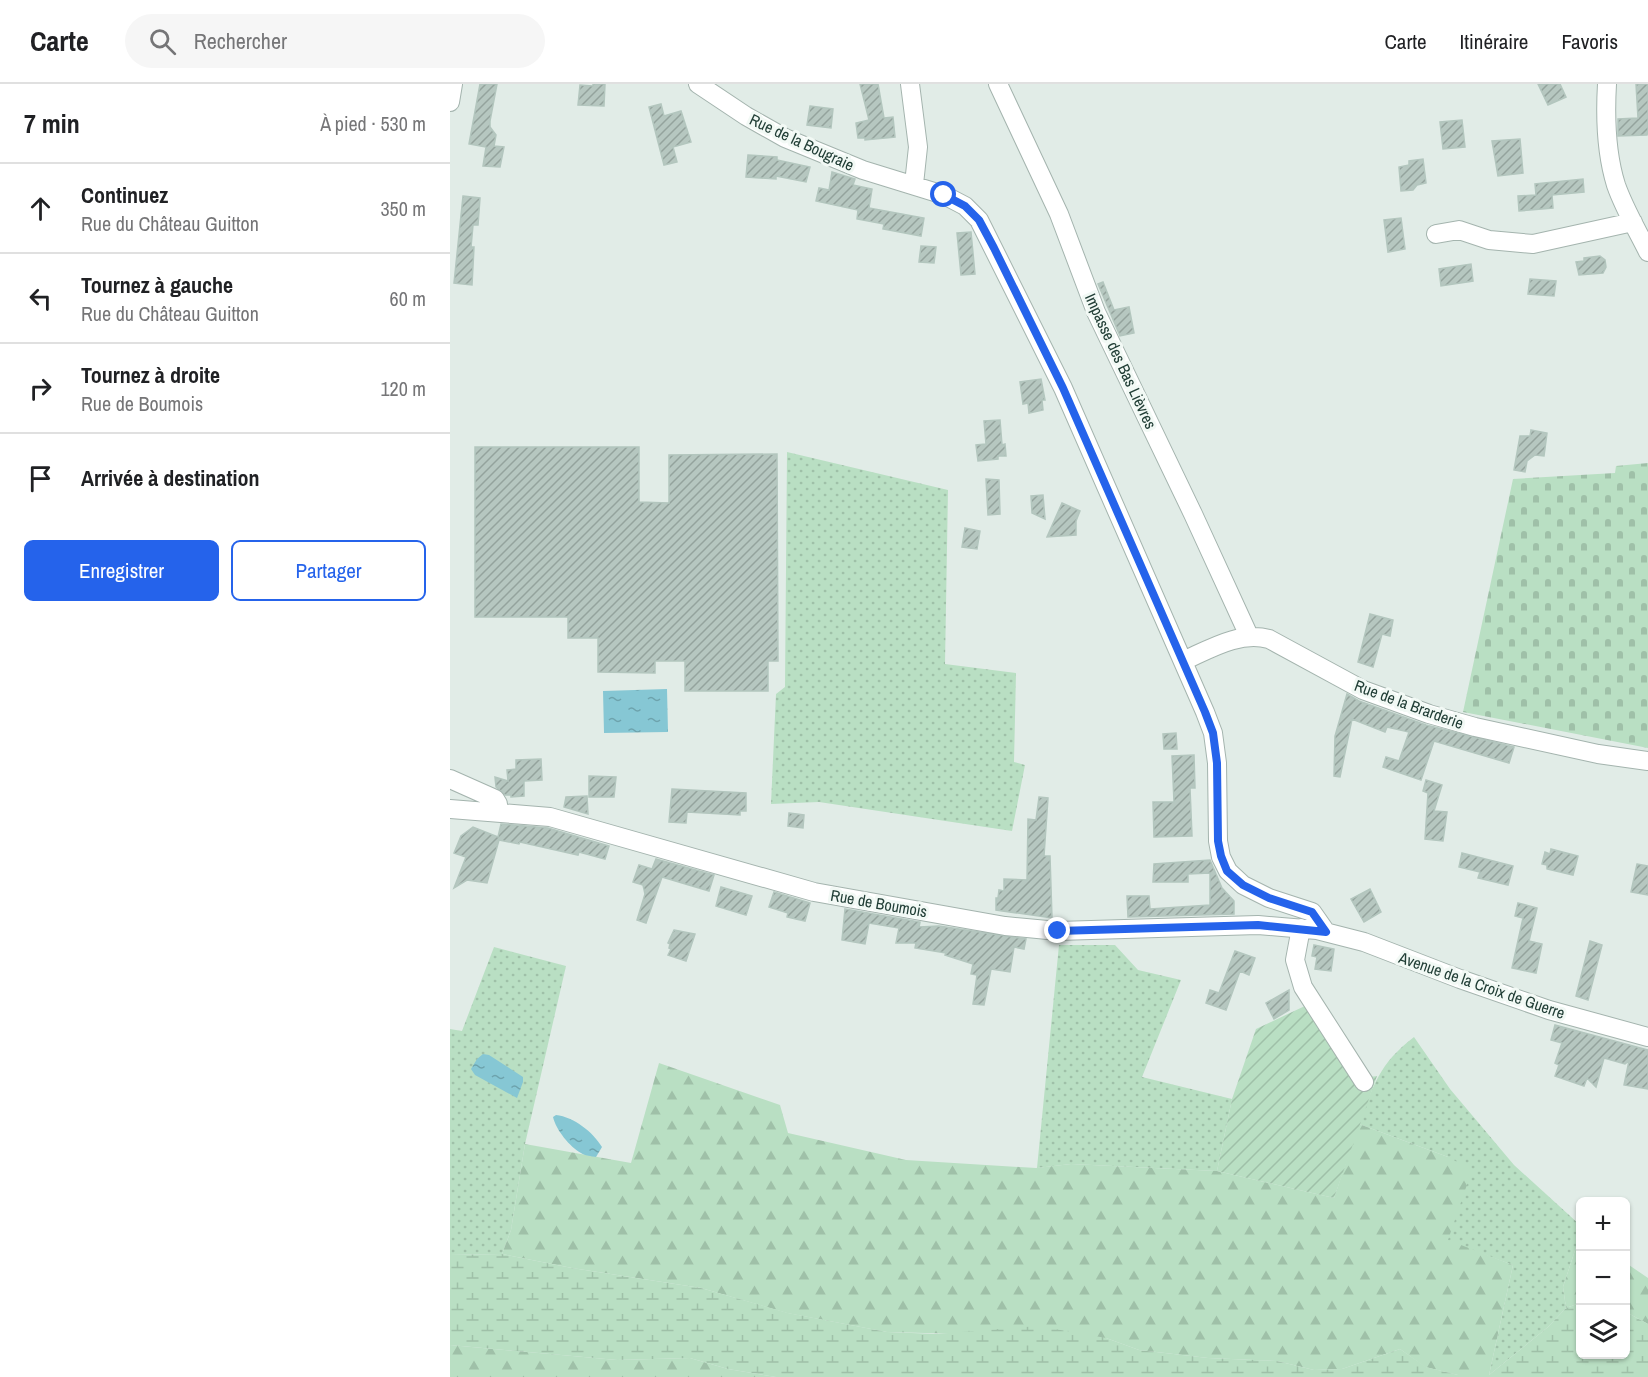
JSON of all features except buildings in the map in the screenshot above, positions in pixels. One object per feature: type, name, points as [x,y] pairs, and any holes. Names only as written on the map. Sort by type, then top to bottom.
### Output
[{"type":"street","points":[[450,102],[453,84]]},
{"type":"street","name":"Rue de la Bougraie","points":[[698,84],[746,116],[785,138],[863,170],[944,195],[965,206],[979,220],[1063,388],[1213,733],[1217,763],[1218,841],[1227,871],[1243,885],[1269,898],[1312,912],[1315,930]]},
{"type":"street","points":[[909,84],[918,147],[914,184]]},
{"type":"street","name":"Impasse des Bas Lièvres","points":[[998,84],[1059,214],[1096,312],[1249,636]]},
{"type":"street","points":[[1607,84],[1606,121],[1612,168],[1617,187],[1648,252]]},
{"type":"street","points":[[1436,234],[1459,230],[1489,240],[1533,244],[1633,222]]},
{"type":"street","points":[[1183,660],[1238,637],[1249,636]]},
{"type":"street","name":"Rue de la Brarderie","points":[[1249,636],[1269,639],[1363,690],[1429,714],[1475,727],[1598,754],[1648,760]]},
{"type":"street","points":[[450,779],[495,799],[498,804],[497,812]]},
{"type":"street","name":"Rue de Boumois","points":[[450,809],[550,817],[814,892],[1005,926],[1058,931],[1258,925],[1315,930]]},
{"type":"street","points":[[1315,930],[1294,960],[1303,987],[1364,1082]]},
{"type":"street","name":"Avenue de la Croix de Guerre","points":[[1315,930],[1364,942],[1549,1010],[1648,1037]]},
{"type":"green space","points":[[787,452],[948,490],[945,664],[1016,673],[1014,762],[1025,765],[1012,831],[819,802],[771,804],[776,694],[785,687]]},
{"type":"green space","points":[[1648,463],[1648,748],[1463,712],[1513,479],[1615,473],[1616,466]]},
{"type":"green space","points":[[1059,945],[1115,945],[1138,970],[1181,980],[1142,1077],[1232,1099],[1217,1171],[1071,1164],[1037,1168]]},
{"type":"green space","points":[[494,947],[566,966],[525,1144],[511,1230],[502,1254],[450,1255],[450,1029],[462,1031]]},
{"type":"green space","points":[[1307,1005],[1356,1079],[1377,1076],[1334,1198],[1217,1171],[1232,1099],[1256,1029]]},
{"type":"green space","points":[[1414,1037],[1450,1089],[1514,1165],[1576,1221],[1576,1247],[1563,1287],[1566,1308],[1548,1327],[1489,1375],[1513,1265],[1447,1241],[1448,1157],[1359,1124],[1379,1076],[1402,1047]]},
{"type":"green space","points":[[659,1063],[780,1105],[788,1133],[906,1160],[1036,1168],[1071,1164],[1217,1171],[1334,1198],[1359,1124],[1448,1157],[1472,1170],[1448,1240],[1513,1265],[1489,1375],[1458,1375],[1425,1367],[1400,1349],[1342,1369],[1314,1370],[1277,1361],[1208,1358],[1139,1350],[1106,1338],[887,1332],[787,1313],[701,1288],[572,1268],[502,1254],[511,1230],[525,1144],[631,1163]]},
{"type":"green space","points":[[1576,1247],[1576,1304],[1566,1308],[1563,1287]]},
{"type":"green space","points":[[502,1254],[572,1268],[701,1288],[788,1313],[887,1332],[936,1334],[1038,1326],[1106,1338],[1139,1350],[1208,1358],[1277,1361],[1314,1370],[1342,1369],[1400,1349],[1426,1367],[1458,1375],[1489,1375],[1548,1327],[1566,1308],[1576,1304],[1576,1359],[1630,1359],[1630,1314],[1648,1324],[1648,1377],[776,1377],[728,1369],[690,1358],[617,1360],[450,1345],[450,1255]]},
{"type":"green space","points":[[1630,1266],[1648,1278],[1648,1324],[1630,1314]]},
{"type":"green space","points":[[450,1345],[617,1360],[690,1358],[728,1369],[776,1377],[450,1377]]},
{"type":"water","points":[[667,689],[668,732],[604,733],[603,691]]},
{"type":"water","points":[[483,1054],[489,1055],[523,1077],[517,1098],[475,1075],[471,1069]]},
{"type":"water","points":[[556,1115],[576,1122],[594,1136],[602,1147],[596,1157],[583,1154],[568,1142],[560,1133],[555,1122],[553,1117]]},
{"type":"route","points":[[944,195],[965,206],[979,220],[994,248],[1063,388],[1205,712],[1213,733],[1217,763],[1218,841],[1227,871],[1243,885],[1269,898],[1312,912],[1326,932],[1258,925],[1058,931]]}]
